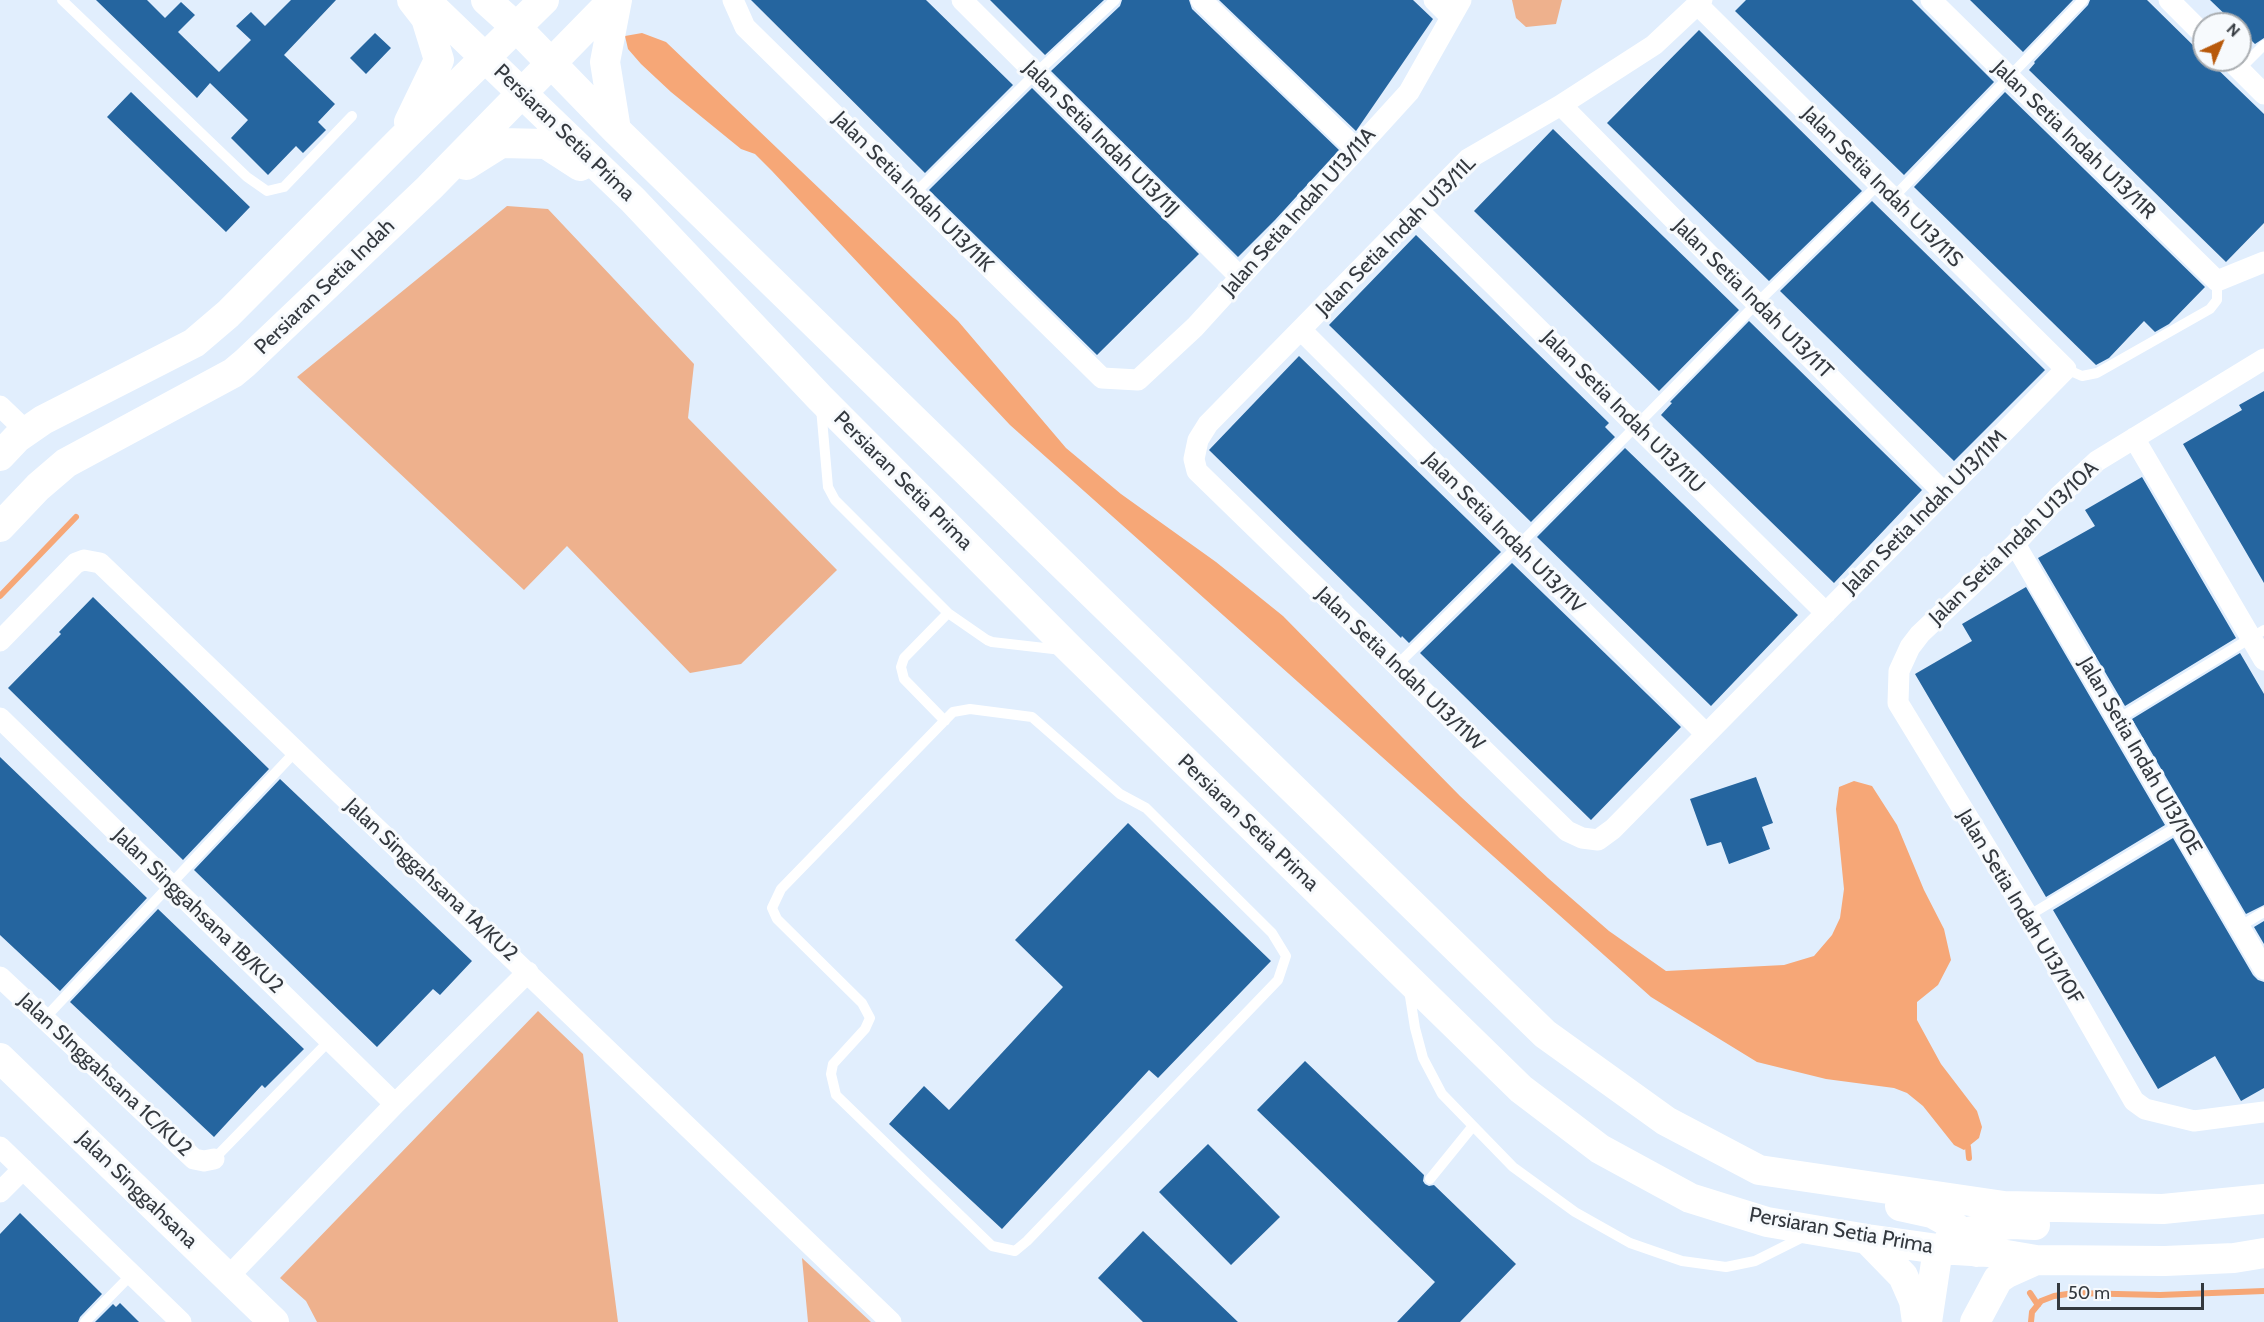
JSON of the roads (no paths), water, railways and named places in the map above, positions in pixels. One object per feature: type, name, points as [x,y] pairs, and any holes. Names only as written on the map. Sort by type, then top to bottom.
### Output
[{"type":"street","points":[[400,141],[439,60],[426,18],[412,0]]},
{"type":"street","name":"Persiaran Setia Prima","points":[[425,0],[633,200],[820,398],[1071,650],[1521,1089],[1600,1149],[1690,1198],[1767,1222],[1867,1239],[1959,1245],[2036,1260],[2165,1261],[2234,1258],[2264,1253]]},
{"type":"street","name":"Persiaran Setia Prima","points":[[486,0],[516,27],[616,130],[1545,1034],[1666,1121],[1758,1170],[2004,1206],[2163,1209],[2264,1199]]},
{"type":"street","points":[[0,456],[26,431],[43,420],[194,343],[228,314],[544,0]]},
{"type":"street","points":[[615,0],[605,62],[616,130]]},
{"type":"street","name":"Persiaran Setia Indah","points":[[0,527],[38,487],[66,463],[233,373],[429,188],[615,0]]},
{"type":"street","name":"Jalan Setia Indah U13/11K","points":[[733,0],[745,27],[1102,378]]},
{"type":"street","name":"Jalan Setia Indah U13/11J","points":[[962,0],[1240,277]]},
{"type":"street","points":[[1202,0],[1356,149]]},
{"type":"street","points":[[1434,0],[1455,8]]},
{"type":"street","name":"Jalan Setia Indah U13/11R","points":[[1931,0],[2217,281]]},
{"type":"street","points":[[2169,0],[2192,23]]},
{"type":"street","name":"Jalan Setia Indah U13/11L","points":[[1197,471],[1194,459],[1198,440],[1208,424],[1302,331],[1468,159],[1561,105],[1654,45],[1700,2]]},
{"type":"street","name":"Jalan Setia Indah U13/11S","points":[[1700,2],[2066,369]]},
{"type":"street","name":"Jalan Setia Indah U13/11A","points":[[1102,378],[1138,380],[1195,327],[1409,92],[1455,8]]},
{"type":"street","points":[[2242,72],[2264,94]]},
{"type":"street","name":"Jalan Setia Indah U13/11T","points":[[1561,105],[1944,492]]},
{"type":"street","points":[[429,188],[501,143],[546,144],[633,200]]},
{"type":"street","name":"Jalan Setia Indah U13/11U","points":[[1419,211],[1826,612]]},
{"type":"street","points":[[2217,281],[2264,262]]},
{"type":"street","name":"Jalan Setia Indah U13/11V","points":[[1302,331],[1706,734]]},
{"type":"street","name":"Jalan Setia Indah U13/10A","points":[[1898,702],[1899,671],[1910,646],[2097,460],[2264,359]]},
{"type":"street","name":"Jalan Setia Indah U13/11M","points":[[1613,829],[2066,369]]},
{"type":"street","points":[[0,406],[26,431]]},
{"type":"street","points":[[2134,438],[2257,634],[2264,660]]},
{"type":"street","name":"Jalan Setia Indah U13/11W","points":[[1197,471],[1567,831],[1582,838],[1598,840],[1613,829]]},
{"type":"street","name":"Jalan Setia Indah U13/10E","points":[[2015,544],[2264,969]]},
{"type":"street","name":"Jalan Singgahsana 1A/KU2","points":[[0,641],[70,569],[84,560],[100,563],[295,752],[528,972],[395,1104],[227,1278]]},
{"type":"street","name":"Jalan Setia Indah U13/10F","points":[[1898,702],[2028,916],[2134,1101],[2145,1109],[2194,1121],[2264,1112]]},
{"type":"street","name":"Jalan Singgahsana 1B/KU2","points":[[0,718],[395,1104]]},
{"type":"street","points":[[528,972],[891,1322]]},
{"type":"street","name":"Jalan SInggahsana 1C/KU2","points":[[0,977],[194,1159],[204,1161],[214,1159]]},
{"type":"street","name":"Jalan Singgahsana","points":[[0,1058],[274,1322]]},
{"type":"street","points":[[0,1147],[181,1322]]},
{"type":"street","points":[[0,1192],[23,1168]]},
{"type":"street","points":[[1758,1170],[1811,1193],[1860,1198],[1932,1213],[1959,1245],[1973,1322]]},
{"type":"street","points":[[1928,1322],[1959,1245],[2012,1224],[2062,1226],[2119,1224],[2148,1218],[2163,1209]]},
{"type":"street","points":[[1867,1239],[1903,1276],[1914,1301],[1917,1322]]},
{"type":"street","points":[[1973,1322],[1998,1279],[2036,1260]]},
{"type":"lane","points":[[62,0],[247,177],[267,190],[284,188],[352,116]]},
{"type":"lane","points":[[914,194],[1035,74],[1115,0]]},
{"type":"lane","points":[[1396,666],[1518,546],[1757,303],[1886,191],[2008,76],[2083,0]]},
{"type":"lane","points":[[2066,369],[2082,376],[2097,373],[2210,309],[2217,300],[2217,281]]},
{"type":"lane","points":[[820,398],[828,487],[835,500],[948,613],[992,642],[1071,650]]},
{"type":"lane","points":[[945,721],[904,679],[901,667],[904,658],[948,613]]},
{"type":"lane","points":[[2118,719],[2257,634]]},
{"type":"lane","points":[[970,709],[1032,717],[1120,794],[1146,808],[1272,933],[1286,956],[1278,980],[1015,1251],[992,1246],[836,1095],[832,1080],[833,1064],[865,1029],[870,1018],[862,1003],[777,919],[772,908],[781,889],[945,721],[953,712],[970,709]]},
{"type":"lane","points":[[44,1019],[295,752]]},
{"type":"lane","points":[[2028,916],[2180,825]]},
{"type":"lane","points":[[2239,927],[2264,912]]},
{"type":"lane","points":[[1407,978],[1415,1029],[1423,1058],[1442,1094],[1513,1167],[1575,1212],[1630,1243],[1682,1261],[1726,1267],[1755,1261],[1819,1230]]},
{"type":"lane","points":[[214,1159],[330,1040]]},
{"type":"lane","points":[[1430,1179],[1473,1126]]},
{"type":"lane","points":[[85,1322],[132,1274]]},
{"type":"waterway","points":[[0,596],[76,517]]},
{"type":"waterway","points":[[1968,1147],[1969,1158]]},
{"type":"waterway","points":[[2031,1322],[2032,1312],[2041,1301],[2074,1293],[2160,1295],[2264,1291]]},
{"type":"waterway","points":[[2030,1293],[2038,1305]]}]
